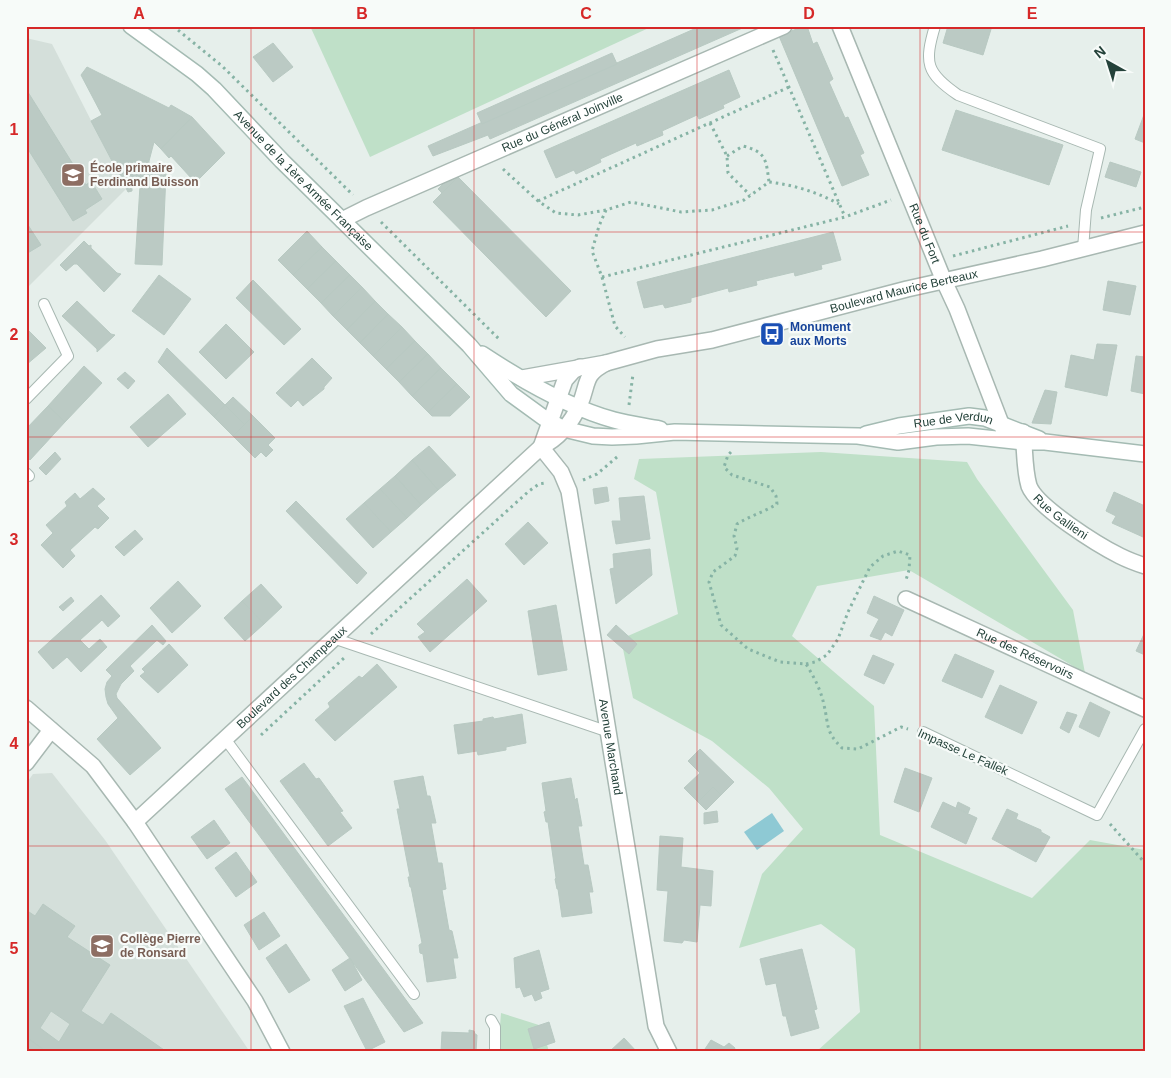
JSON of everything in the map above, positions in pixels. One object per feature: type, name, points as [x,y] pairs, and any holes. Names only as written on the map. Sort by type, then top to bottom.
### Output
[{"type":"street","name":"Avenue de la 1ère Armée Française","points":[[131,26],[197,74],[214,89],[342,220],[469,345],[511,394],[564,430]]},
{"type":"street","name":"Rue du Général Joinville","points":[[342,220],[784,26]]},
{"type":"street","name":"Rue du Fort","points":[[840,26],[957,309],[1007,440]]},
{"type":"street","name":"Boulevard Maurice Berteaux","points":[[522,378],[606,363],[657,349],[712,340],[944,281],[1145,233]]},
{"type":"street","name":"Avenue de la 1ère Armée Française","points":[[469,345],[505,369],[579,407]]},
{"type":"street","name":"Boulevard des Champeaux","points":[[136,822],[541,447],[551,442],[564,430],[579,407],[590,374],[606,363]]},
{"type":"street","points":[[541,447],[565,380],[573,371],[580,367]]},
{"type":"street","name":"Rue de Verdun","points":[[579,407],[615,420],[626,430]]},
{"type":"street","name":"Rue de Verdun","points":[[858,436],[899,426],[969,416],[985,418],[1002,424],[1024,437],[1045,442],[1145,454]]},
{"type":"street","name":"Rue de Verdun","points":[[564,430],[593,436],[626,430],[858,436],[898,442],[961,436],[1007,440],[1024,437]]},
{"type":"street","name":"Rue Gallieni","points":[[1024,437],[1027,475],[1030,487],[1040,502],[1057,516],[1120,556],[1145,566]]},
{"type":"street","name":"Avenue Marchand","points":[[541,447],[556,464],[569,491],[610,732],[656,1026],[669,1052]]},
{"type":"street","name":"Rue des Réservoirs","points":[[906,599],[1145,709]]},
{"type":"street","points":[[26,708],[93,766],[136,822],[255,1001],[282,1052]]},
{"type":"street","points":[[26,763],[51,730]]},
{"type":"lane","points":[[935,26],[928,53],[930,68],[939,82],[958,95],[1100,149],[1086,210],[1083,249]]},
{"type":"lane","points":[[26,399],[68,356],[44,304]]},
{"type":"lane","points":[[333,638],[610,732]]},
{"type":"lane","name":"Impasse Le Fallek","points":[[923,732],[1097,814],[1145,729]]},
{"type":"lane","points":[[226,740],[414,994]]},
{"type":"lane","points":[[491,1020],[495,1027],[495,1052]]},
{"type":"path","points":[[766,34],[845,217]]},
{"type":"path","points":[[538,201],[789,86]]},
{"type":"path","points":[[710,122],[727,156],[728,173],[750,195]]},
{"type":"path","points":[[727,156],[743,146],[758,150],[766,161],[769,182]]},
{"type":"path","points":[[488,155],[538,201],[556,213],[578,215],[606,210],[631,202],[682,212],[712,210],[744,200],[769,182],[788,184],[825,196],[839,204]]},
{"type":"path","points":[[602,277],[845,217],[908,194]]},
{"type":"path","points":[[238,755],[536,486],[544,483],[565,483],[581,480],[597,474],[612,463],[620,454],[626,430],[634,367],[626,340],[615,326],[602,277],[592,251],[606,210]]},
{"type":"path","points":[[752,433],[728,455],[724,467],[732,475],[770,487],[776,496],[776,504],[766,511],[752,515],[738,524],[734,536],[737,548],[735,556],[712,572],[709,582],[721,625],[748,649],[780,662],[806,664],[815,662],[826,655],[838,639],[848,612],[870,567],[883,556],[898,551],[910,555],[909,570],[904,583],[906,599]]},
{"type":"path","name":"Impasse Le Fallek","points":[[806,664],[816,680],[824,704],[828,730],[842,748],[858,749],[901,727],[923,732]]},
{"type":"path","points":[[1123,838],[1145,863]]},
{"type":"shaded area","name":"École primaire Ferdinand Buisson","points":[[26,38],[52,44],[126,189],[26,289]]},
{"type":"shaded area","name":"Collège Pierre de Ronsard","points":[[52,773],[105,840],[250,1052],[26,1052],[26,784],[33,774]]},
{"type":"green space","points":[[310,26],[653,26],[370,157]]},
{"type":"green space","points":[[821,452],[967,462],[977,479],[1073,610],[1085,673],[909,570],[817,586],[792,636],[874,706],[880,835],[1032,898],[1090,840],[1145,850],[1145,1052],[816,1052],[860,1012],[855,949],[821,924],[739,948],[762,874],[803,829],[769,788],[712,741],[633,698],[621,639],[678,614],[656,492],[634,479],[639,459]]},
{"type":"green space","points":[[501,1013],[542,1026],[549,1052],[498,1052]]},
{"type":"water","points":[[772,813],[784,831],[757,850],[744,832]]},
{"type":"building","points":[[701,26],[747,26],[490,139],[488,135],[433,156],[428,146]]},
{"type":"building","points":[[807,26],[813,44],[817,42],[833,79],[829,82],[845,118],[848,117],[864,153],[860,155],[869,175],[842,186],[779,36]]},
{"type":"building","points":[[948,26],[992,26],[983,55],[943,43]]},
{"type":"building","points":[[273,43],[293,67],[273,82],[253,57]]},
{"type":"building","points":[[612,53],[617,64],[482,124],[477,113]]},
{"type":"building","points":[[87,67],[169,108],[171,105],[192,117],[161,149],[154,142],[149,161],[112,161],[91,121],[102,115],[81,75]]},
{"type":"building","points":[[729,70],[740,97],[723,105],[724,108],[699,119],[697,115],[662,131],[663,135],[637,146],[636,143],[600,159],[601,162],[576,174],[574,170],[556,178],[544,151]]},
{"type":"building","points":[[26,89],[86,185],[91,181],[102,199],[85,210],[87,213],[73,221],[26,146]]},
{"type":"building","points":[[956,110],[1063,145],[1049,185],[942,150]]},
{"type":"building","points":[[1145,112],[1145,143],[1135,139]]},
{"type":"building","points":[[192,117],[225,153],[199,179],[192,179],[171,156],[169,158],[161,149]]},
{"type":"building","points":[[112,161],[149,161],[149,173],[166,174],[162,265],[135,264],[140,186],[132,186],[132,191],[128,192]]},
{"type":"building","points":[[1110,162],[1141,172],[1136,187],[1105,177]]},
{"type":"building","points":[[454,173],[458,177],[442,193],[438,189]]},
{"type":"building","points":[[458,177],[571,291],[546,317],[433,202]]},
{"type":"building","points":[[26,222],[41,245],[26,254]]},
{"type":"building","points":[[307,231],[322,247],[293,275],[278,260]]},
{"type":"building","points":[[833,232],[841,260],[821,265],[822,269],[795,276],[794,272],[756,281],[757,285],[729,292],[728,288],[691,298],[691,302],[665,308],[663,304],[644,308],[637,282]]},
{"type":"building","points":[[84,241],[89,246],[91,245],[91,248],[117,273],[121,274],[104,292],[77,264],[74,264],[66,271],[60,265]]},
{"type":"building","points":[[322,247],[336,261],[307,289],[293,275]]},
{"type":"building","points":[[336,261],[350,275],[321,303],[307,289]]},
{"type":"building","points":[[159,275],[191,299],[164,335],[132,311]]},
{"type":"building","points":[[350,275],[362,287],[333,316],[321,303]]},
{"type":"building","points":[[253,280],[301,329],[284,345],[236,298]]},
{"type":"building","points":[[1108,281],[1136,286],[1130,315],[1103,310]]},
{"type":"building","points":[[362,287],[375,301],[347,330],[333,316]]},
{"type":"building","points":[[77,301],[111,334],[115,335],[97,352],[97,349],[62,316]]},
{"type":"building","points":[[375,301],[388,314],[360,343],[347,330]]},
{"type":"building","points":[[388,314],[402,327],[373,356],[360,343]]},
{"type":"building","points":[[226,324],[254,352],[226,379],[199,352]]},
{"type":"building","points":[[402,327],[415,341],[386,369],[373,356]]},
{"type":"building","points":[[28,330],[46,348],[26,365],[26,333]]},
{"type":"building","points":[[415,341],[428,354],[399,382],[386,369]]},
{"type":"building","points":[[1097,344],[1117,345],[1107,396],[1065,387],[1071,355],[1094,360]]},
{"type":"building","points":[[167,348],[225,405],[214,417],[158,362]]},
{"type":"building","points":[[428,354],[441,368],[412,396],[399,382]]},
{"type":"building","points":[[1136,356],[1145,357],[1145,394],[1131,391]]},
{"type":"building","points":[[312,358],[332,378],[324,389],[303,406],[298,400],[291,407],[276,393]]},
{"type":"building","points":[[84,366],[102,383],[65,422],[48,406]]},
{"type":"building","points":[[441,368],[457,384],[428,412],[412,396]]},
{"type":"building","points":[[125,372],[135,381],[128,389],[117,379]]},
{"type":"building","points":[[457,384],[470,397],[450,416],[432,416],[428,412]]},
{"type":"building","points":[[1045,390],[1057,392],[1051,424],[1032,423]]},
{"type":"building","points":[[168,394],[186,414],[148,447],[130,427]]},
{"type":"building","points":[[233,397],[253,416],[245,425],[225,405]]},
{"type":"building","points":[[225,405],[245,425],[233,436],[214,417]]},
{"type":"building","points":[[48,406],[65,422],[30,460],[26,456],[26,429]]},
{"type":"building","points":[[253,416],[275,438],[268,445],[273,450],[266,457],[261,452],[255,458],[233,436]]},
{"type":"building","points":[[429,446],[456,475],[438,490],[412,460]]},
{"type":"building","points":[[55,452],[61,459],[46,475],[39,468]]},
{"type":"building","points":[[412,460],[438,490],[421,505],[395,476]]},
{"type":"building","points":[[395,476],[421,505],[407,518],[380,489]]},
{"type":"building","points":[[607,487],[609,501],[595,504],[593,489]]},
{"type":"building","points":[[93,488],[105,499],[97,506],[109,518],[98,529],[95,527],[70,550],[75,556],[63,568],[41,545],[53,533],[46,525],[67,506],[65,502],[75,493],[80,499]]},
{"type":"building","points":[[380,489],[407,518],[391,532],[364,503]]},
{"type":"building","points":[[1114,492],[1145,506],[1145,534],[1143,537],[1112,523],[1116,516],[1106,511]]},
{"type":"building","points":[[644,496],[650,539],[616,544],[612,521],[621,521],[619,498]]},
{"type":"building","points":[[296,501],[367,573],[357,584],[286,511]]},
{"type":"building","points":[[364,503],[391,532],[373,548],[346,519]]},
{"type":"building","points":[[528,522],[548,543],[524,565],[505,544]]},
{"type":"building","points":[[135,530],[143,539],[124,556],[115,547]]},
{"type":"building","points":[[650,549],[652,575],[616,604],[610,569],[614,568],[613,554]]},
{"type":"building","points":[[467,579],[487,601],[430,652],[418,637],[425,632],[417,624]]},
{"type":"building","points":[[178,581],[201,606],[172,633],[150,608]]},
{"type":"building","points":[[261,584],[282,607],[264,624],[242,601]]},
{"type":"building","points":[[101,595],[120,616],[108,627],[102,620],[80,640],[89,649],[100,639],[107,647],[81,672],[67,657],[53,669],[38,652]]},
{"type":"building","points":[[874,596],[904,610],[892,636],[885,632],[881,640],[870,636],[879,619],[867,613]]},
{"type":"building","points":[[71,597],[74,601],[63,611],[59,607]]},
{"type":"building","points":[[242,601],[264,624],[245,641],[224,618]]},
{"type":"building","points":[[556,605],[567,670],[538,675],[528,611]]},
{"type":"building","points":[[152,625],[166,641],[163,645],[157,640],[130,666],[134,671],[121,684],[116,694],[117,698],[161,748],[130,775],[97,739],[118,718],[108,704],[106,697],[105,689],[107,682],[112,676],[106,670]]},
{"type":"building","points":[[616,625],[637,644],[629,654],[607,635]]},
{"type":"building","points":[[1145,632],[1145,655],[1136,651]]},
{"type":"building","points":[[169,644],[188,665],[158,693],[140,676],[145,672],[142,669]]},
{"type":"building","points":[[955,654],[994,671],[982,698],[942,681]]},
{"type":"building","points":[[873,655],[894,664],[884,684],[864,675]]},
{"type":"building","points":[[377,664],[397,687],[335,741],[315,720],[330,707],[328,703],[359,676],[362,678]]},
{"type":"building","points":[[1000,685],[1037,702],[1022,734],[985,717]]},
{"type":"building","points":[[1090,702],[1110,712],[1099,737],[1079,727]]},
{"type":"building","points":[[1067,712],[1077,715],[1069,733],[1060,728]]},
{"type":"building","points":[[522,714],[526,743],[506,747],[506,750],[478,755],[477,751],[458,754],[454,725],[483,721],[483,719],[493,717],[494,719]]},
{"type":"building","points":[[700,749],[734,782],[721,795],[713,787],[698,802],[684,788],[700,773],[688,761]]},
{"type":"building","points":[[304,763],[316,779],[319,778],[343,811],[340,812],[352,828],[328,846],[280,781]]},
{"type":"building","points":[[905,768],[932,778],[919,812],[894,802]]},
{"type":"building","points":[[423,776],[436,823],[431,823],[438,863],[442,863],[446,889],[442,890],[449,930],[452,931],[458,958],[453,958],[456,978],[427,982],[423,954],[420,953],[419,945],[422,943],[408,877],[410,877],[397,809],[400,809],[394,781]]},
{"type":"building","points":[[242,777],[423,1023],[404,1032],[225,789]]},
{"type":"building","points":[[571,778],[582,826],[578,826],[584,865],[588,865],[593,892],[589,892],[592,913],[562,917],[548,822],[546,822],[544,812],[546,811],[542,783]]},
{"type":"building","points":[[713,787],[721,795],[706,810],[698,802]]},
{"type":"building","points":[[943,802],[977,818],[966,844],[931,827]]},
{"type":"building","points":[[958,802],[970,808],[968,813],[956,808]]},
{"type":"building","points":[[1007,809],[1018,814],[1016,819],[1041,830],[1041,832],[1050,837],[1036,862],[992,839]]},
{"type":"building","points":[[717,811],[718,822],[704,824],[704,813]]},
{"type":"building","points":[[214,820],[230,843],[207,859],[191,837]]},
{"type":"building","points":[[660,836],[683,838],[681,867],[713,871],[711,906],[700,905],[697,942],[684,940],[682,943],[664,941],[668,891],[657,890]]},
{"type":"building","points":[[236,852],[257,882],[236,897],[215,868]]},
{"type":"building","name":"Collège Pierre de Ronsard","points":[[43,904],[75,926],[67,937],[110,965],[81,1011],[103,1025],[111,1013],[167,1052],[47,1052],[30,1040],[26,1046],[26,910],[35,916]],"holes":[[[51,1011],[70,1024],[59,1042],[40,1028]]]},
{"type":"building","points":[[264,912],[280,936],[259,950],[244,925]]},
{"type":"building","points":[[286,944],[310,980],[289,993],[266,958]]},
{"type":"building","points":[[802,949],[817,1009],[814,1010],[819,1028],[791,1036],[786,1016],[783,1016],[776,983],[766,985],[760,959]]},
{"type":"building","points":[[539,950],[549,989],[540,992],[542,998],[535,1001],[532,994],[524,997],[520,987],[516,988],[514,958]]},
{"type":"building","points":[[350,958],[362,980],[345,991],[332,970]]},
{"type":"building","points":[[363,998],[385,1042],[367,1051],[344,1006]]},
{"type":"building","points":[[549,1022],[555,1042],[534,1049],[528,1029]]},
{"type":"building","points":[[469,1030],[474,1031],[477,1035],[476,1052],[441,1052],[442,1032],[469,1033]]},
{"type":"building","points":[[624,1038],[637,1052],[609,1052]]},
{"type":"building","points":[[30,1040],[47,1052],[26,1052],[26,1046]]},
{"type":"building","points":[[711,1040],[724,1047],[729,1043],[735,1048],[736,1052],[703,1052]]},
{"type":"place","name":"École primaire Ferdinand Buisson","points":[[73,175]]},
{"type":"place","name":"Monument aux Morts","points":[[772,334]]},
{"type":"place","name":"Collège Pierre de Ronsard","points":[[102,946]]}]
